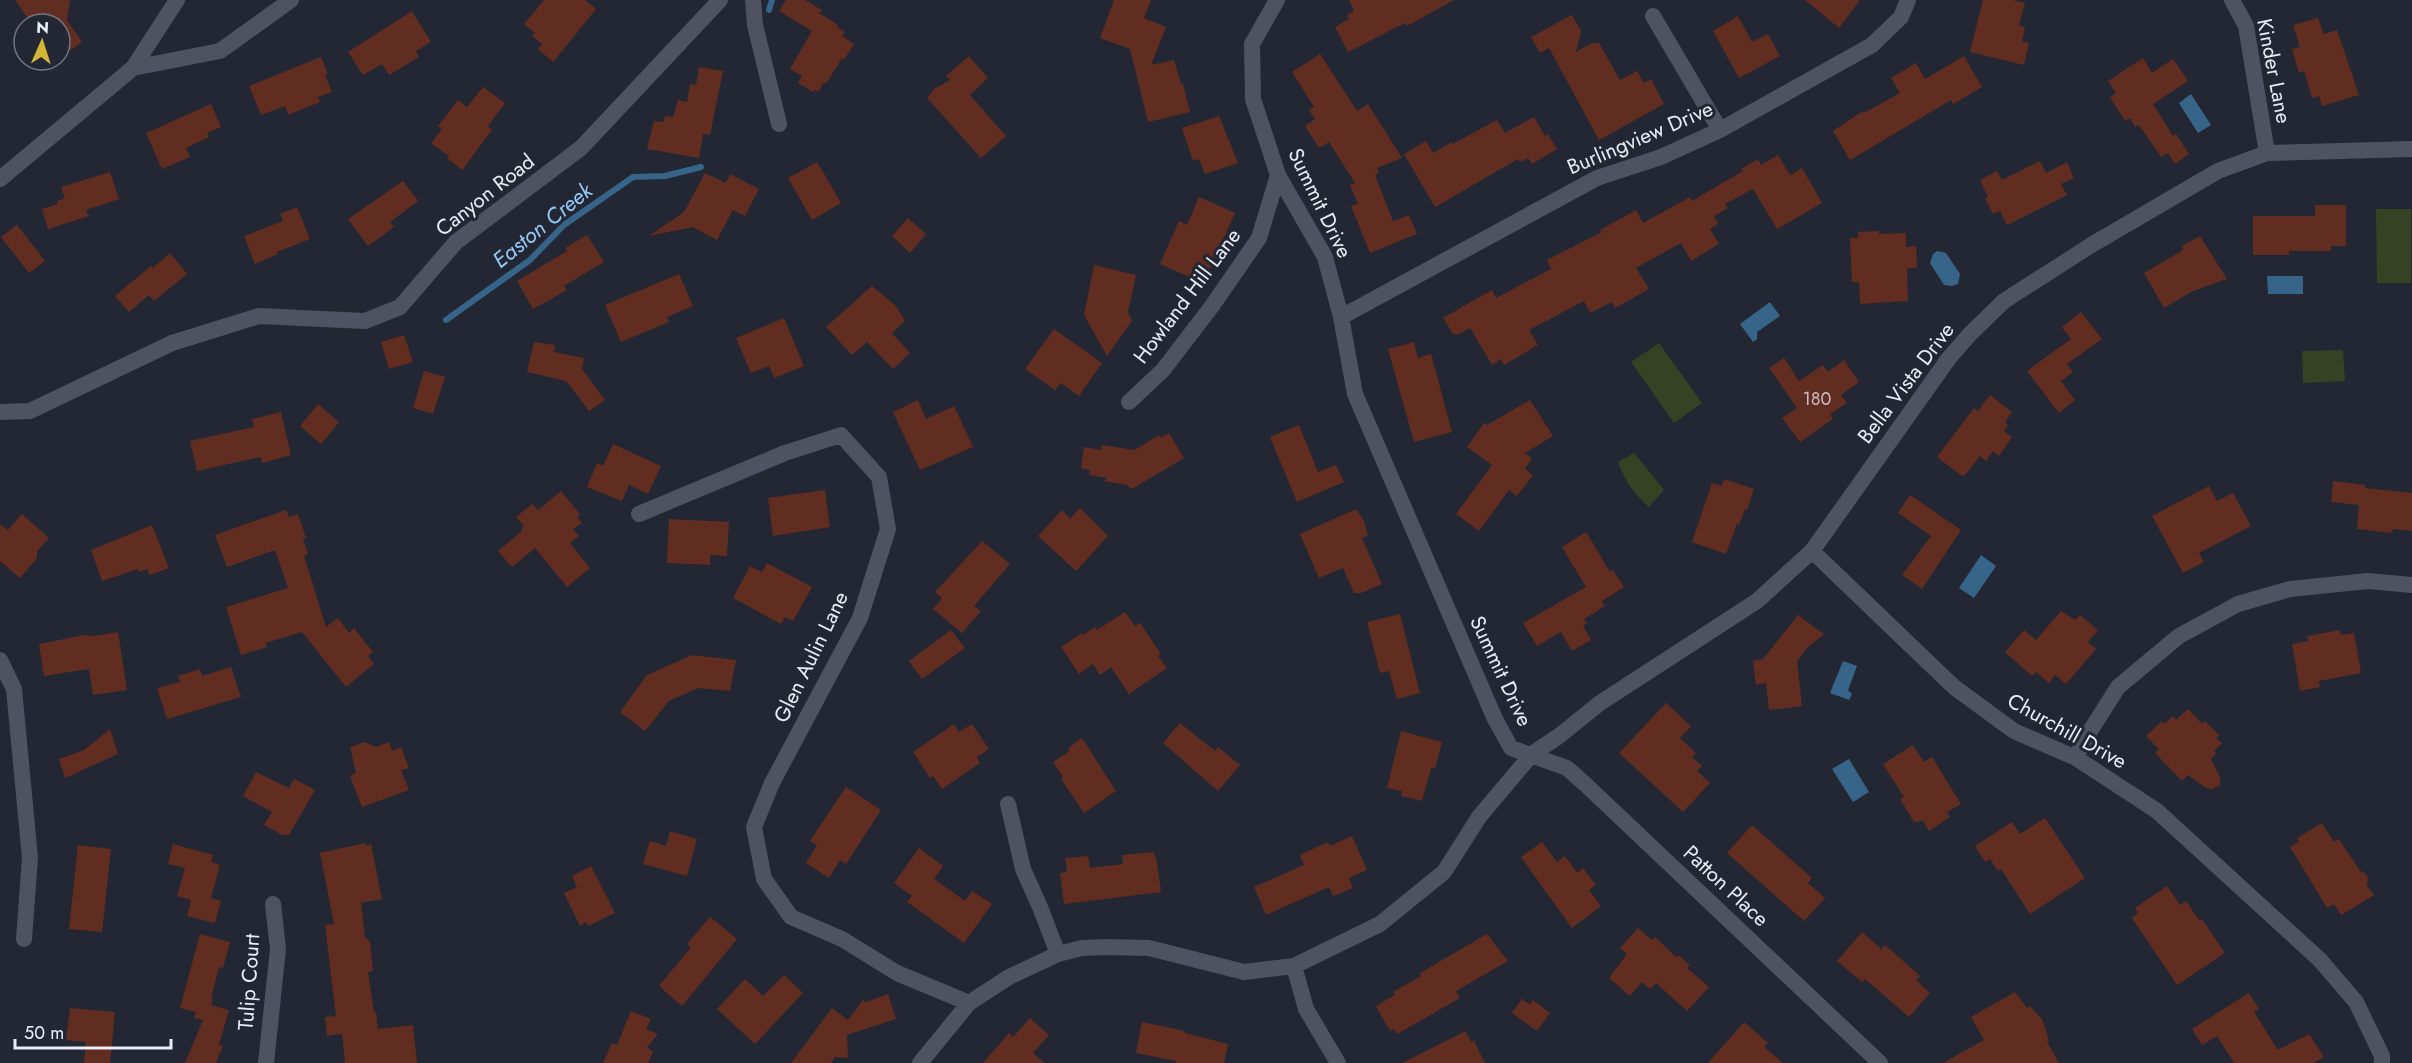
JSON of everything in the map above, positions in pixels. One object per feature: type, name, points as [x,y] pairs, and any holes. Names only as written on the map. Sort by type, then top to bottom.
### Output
[{"type":"street","points":[[0,179],[17,162],[134,68],[177,0]]},
{"type":"street","points":[[134,68],[220,51],[291,0]]},
{"type":"street","name":"Canyon Road","points":[[0,412],[30,411],[172,343],[259,316],[365,321],[400,307],[456,242],[581,148],[720,0]]},
{"type":"street","points":[[753,0],[755,25],[779,124]]},
{"type":"street","name":"Summit Drive","points":[[920,1063],[969,1003],[1009,977],[1058,954],[1082,948],[1125,946],[1149,948],[1244,972],[1294,966],[1380,924],[1444,872],[1479,817],[1532,754],[1511,748],[1495,719],[1355,394],[1341,317],[1325,257],[1278,175],[1253,99],[1252,44],[1277,0]]},
{"type":"street","name":"Burlingview Drive","points":[[1341,317],[1597,178],[1661,157],[1720,130],[1872,45],[1901,17],[1908,0]]},
{"type":"street","name":"Kinder Lane","points":[[2232,0],[2246,26],[2267,153]]},
{"type":"street","points":[[1653,16],[1720,130]]},
{"type":"street","name":"Bella Vista Drive","points":[[1532,754],[1600,703],[1757,601],[1812,551],[1948,358],[2004,301],[2093,244],[2218,171],[2267,153],[2412,149]]},
{"type":"street","points":[[0,162],[17,162]]},
{"type":"street","name":"Howland Hill Lane","points":[[1129,402],[1163,370],[1212,306],[1259,238],[1278,175]]},
{"type":"street","name":"Glen Aulin Lane","points":[[639,514],[775,457],[841,435],[879,477],[888,530],[860,618],[772,783],[754,827],[764,879],[791,917],[842,939],[897,973],[969,1003]]},
{"type":"street","name":"Churchill Drive","points":[[1812,551],[1954,687],[2014,731],[2076,758],[2157,811],[2320,960],[2356,1002],[2382,1056],[2382,1063]]},
{"type":"street","points":[[2076,758],[2085,739],[2118,687],[2179,636],[2238,604],[2290,589],[2368,581],[2412,585]]},
{"type":"street","points":[[0,660],[14,689],[29,846],[24,939]]},
{"type":"street","name":"Patton Place","points":[[1532,754],[1567,768],[1880,1063]]},
{"type":"street","points":[[1008,804],[1023,868],[1058,954]]},
{"type":"street","name":"Tulip Court","points":[[266,1063],[278,949],[273,904]]},
{"type":"street","points":[[1294,966],[1306,1010],[1338,1063]]},
{"type":"green space","points":[[2376,209],[2411,209],[2411,283],[2377,283]]},
{"type":"green space","points":[[1659,343],[1702,403],[1674,423],[1631,362]]},
{"type":"green space","points":[[2343,350],[2345,381],[2303,383],[2302,351]]},
{"type":"green space","points":[[1634,453],[1664,490],[1649,507],[1630,487],[1618,462]]},
{"type":"water","points":[[2191,94],[2211,125],[2198,133],[2179,103]]},
{"type":"water","points":[[1937,251],[1946,253],[1960,274],[1958,284],[1944,285],[1930,263],[1933,254]]},
{"type":"water","points":[[2267,276],[2303,276],[2303,294],[2268,294]]},
{"type":"water","points":[[1770,302],[1780,316],[1757,332],[1757,339],[1753,342],[1740,324]]},
{"type":"water","points":[[1981,555],[1996,566],[1974,598],[1959,588]]},
{"type":"water","points":[[1843,661],[1857,666],[1848,690],[1852,694],[1849,700],[1830,693]]},
{"type":"water","points":[[1849,759],[1869,792],[1853,802],[1832,769]]},
{"type":"building","points":[[15,0],[70,0],[68,12],[24,12]]},
{"type":"building","points":[[544,0],[585,0],[596,9],[553,62],[538,49],[542,44],[532,36],[535,33],[524,24]]},
{"type":"building","points":[[786,0],[805,0],[822,10],[819,13],[838,25],[837,27],[845,32],[842,36],[854,44],[818,92],[815,90],[813,92],[798,83],[802,76],[790,69],[812,31],[779,11]]},
{"type":"building","points":[[1114,0],[1151,0],[1144,18],[1166,27],[1151,65],[1174,60],[1190,112],[1148,122],[1130,49],[1100,38]]},
{"type":"building","points":[[1349,0],[1454,0],[1407,26],[1405,23],[1348,52],[1335,27],[1349,19],[1347,15],[1354,11]]},
{"type":"building","points":[[1805,0],[1860,0],[1839,28]]},
{"type":"building","points":[[1983,0],[2012,0],[2025,3],[2019,26],[2025,27],[2022,41],[2029,43],[2024,65],[1970,52]]},
{"type":"building","points":[[412,11],[431,42],[416,51],[419,57],[389,75],[382,64],[363,75],[348,52]]},
{"type":"building","points":[[1572,15],[1581,31],[1576,52],[1592,43],[1599,43],[1620,80],[1637,71],[1644,83],[1651,79],[1664,104],[1599,140],[1549,48],[1540,53],[1531,37]]},
{"type":"building","points":[[1738,16],[1752,42],[1768,34],[1780,56],[1739,78],[1713,31]]},
{"type":"building","points":[[2318,18],[2324,34],[2337,30],[2359,95],[2322,106],[2319,96],[2312,98],[2304,71],[2299,73],[2292,49],[2300,47],[2293,25]]},
{"type":"building","points":[[72,27],[82,42],[72,49]]},
{"type":"building","points":[[1320,54],[1357,111],[1368,104],[1402,158],[1377,168],[1379,173],[1375,175],[1393,221],[1409,215],[1417,234],[1370,253],[1351,206],[1358,204],[1350,185],[1355,183],[1329,142],[1319,148],[1305,126],[1315,119],[1309,110],[1314,107],[1292,72]]},
{"type":"building","points":[[969,56],[988,78],[970,95],[1006,136],[981,158],[927,98],[934,89],[950,80],[946,76]]},
{"type":"building","points":[[1964,56],[1982,87],[1953,104],[1951,100],[1850,160],[1833,131],[1863,111],[1864,113],[1900,93],[1891,78],[1916,63],[1925,79]]},
{"type":"building","points":[[321,57],[332,92],[318,97],[320,102],[288,115],[285,106],[261,115],[249,86]]},
{"type":"building","points":[[2143,58],[2152,73],[2173,59],[2188,81],[2153,104],[2173,136],[2176,134],[2189,154],[2175,164],[2168,153],[2161,157],[2139,125],[2135,127],[2130,118],[2125,121],[2110,97],[2116,93],[2108,81]]},
{"type":"building","points":[[699,67],[723,71],[710,135],[703,134],[699,158],[647,149],[654,121],[664,122],[665,116],[673,117],[678,100],[687,102],[690,84],[696,85]]},
{"type":"building","points":[[483,87],[505,103],[488,126],[492,130],[462,170],[447,158],[449,156],[431,143],[442,129],[438,126],[458,100],[467,107]]},
{"type":"building","points":[[211,104],[221,127],[207,133],[209,137],[186,148],[190,157],[162,169],[146,133]]},
{"type":"building","points":[[1219,116],[1238,163],[1205,174],[1199,159],[1193,161],[1182,128]]},
{"type":"building","points":[[1534,117],[1545,136],[1548,134],[1557,149],[1532,164],[1528,158],[1520,162],[1518,159],[1435,207],[1404,154],[1426,141],[1433,153],[1497,120],[1505,133]]},
{"type":"building","points":[[1778,155],[1790,175],[1802,168],[1822,203],[1777,229],[1753,189],[1725,204],[1728,208],[1714,216],[1718,224],[1710,229],[1719,244],[1691,261],[1681,243],[1636,268],[1649,289],[1615,308],[1612,302],[1590,313],[1584,301],[1529,330],[1538,345],[1504,365],[1501,359],[1492,365],[1470,328],[1459,334],[1453,334],[1443,318],[1492,290],[1496,298],[1551,269],[1547,260],[1602,232],[1600,230],[1636,210],[1643,223],[1690,197],[1692,201],[1743,171],[1741,169],[1758,159],[1761,165]]},
{"type":"building","points":[[2040,161],[2046,173],[2067,162],[2074,178],[2061,184],[2067,195],[2007,225],[2000,211],[1993,214],[1985,199],[1988,197],[1980,180],[1997,171],[2002,180]]},
{"type":"building","points":[[817,162],[841,203],[812,220],[788,178]]},
{"type":"building","points":[[110,172],[119,199],[86,210],[89,216],[48,229],[42,209],[58,204],[57,201],[65,198],[61,187]]},
{"type":"building","points":[[705,173],[726,183],[730,174],[759,189],[745,216],[733,210],[717,240],[693,227],[649,236],[684,212]]},
{"type":"building","points":[[403,181],[418,201],[390,222],[394,227],[368,246],[348,219]]},
{"type":"building","points":[[1199,197],[1235,213],[1203,283],[1160,264],[1179,221],[1187,225]]},
{"type":"building","points":[[2315,205],[2346,205],[2346,246],[2331,246],[2331,251],[2289,251],[2289,255],[2253,255],[2253,216],[2315,216]]},
{"type":"building","points":[[297,207],[310,239],[277,252],[278,254],[255,264],[244,236],[283,221],[280,214]]},
{"type":"building","points":[[908,218],[926,234],[910,253],[892,236]]},
{"type":"building","points":[[17,225],[45,261],[29,273],[1,237]]},
{"type":"building","points":[[1879,231],[1879,234],[1906,233],[1906,247],[1916,246],[1917,268],[1907,268],[1908,301],[1860,304],[1859,282],[1852,282],[1850,238],[1858,238],[1858,232]]},
{"type":"building","points":[[587,235],[604,262],[564,286],[567,290],[533,309],[517,281],[567,251],[565,248]]},
{"type":"building","points":[[2200,236],[2227,279],[2191,292],[2164,308],[2144,273],[2183,250],[2182,246]]},
{"type":"building","points":[[170,253],[187,274],[154,301],[149,295],[129,312],[115,296]]},
{"type":"building","points":[[1094,265],[1136,275],[1128,312],[1132,321],[1107,356],[1084,315]]},
{"type":"building","points":[[679,274],[693,306],[667,317],[669,322],[621,342],[605,305]]},
{"type":"building","points":[[872,286],[896,306],[905,321],[892,333],[910,353],[893,369],[867,342],[852,355],[826,327]]},
{"type":"building","points":[[2081,312],[2102,339],[2067,364],[2073,372],[2061,381],[2075,400],[2059,413],[2027,371],[2071,339],[2062,327]]},
{"type":"building","points":[[784,318],[804,366],[774,378],[769,366],[751,373],[736,338]]},
{"type":"building","points":[[1054,329],[1102,363],[1079,396],[1061,383],[1055,390],[1025,369]]},
{"type":"building","points":[[404,335],[413,362],[389,369],[381,342]]},
{"type":"building","points":[[534,342],[555,345],[554,352],[584,358],[582,369],[605,400],[589,411],[566,381],[527,372]]},
{"type":"building","points":[[1414,342],[1418,358],[1431,354],[1452,432],[1414,442],[1388,349]]},
{"type":"building","points":[[1784,358],[1799,381],[1823,365],[1828,372],[1844,360],[1859,382],[1841,395],[1847,403],[1830,414],[1833,419],[1800,442],[1782,418],[1797,408],[1769,368]]},
{"type":"building","points":[[424,371],[445,377],[433,414],[413,408]]},
{"type":"building","points":[[1990,395],[2012,412],[2005,422],[2008,425],[2004,431],[2012,437],[1999,456],[1993,451],[1986,461],[1980,456],[1962,476],[1937,457],[1974,408],[1978,411]]},
{"type":"building","points":[[918,400],[926,419],[954,406],[973,447],[920,470],[893,412]]},
{"type":"building","points":[[1530,400],[1553,436],[1525,453],[1532,458],[1525,469],[1533,475],[1517,496],[1509,490],[1479,531],[1456,514],[1492,465],[1467,447],[1484,423],[1487,425]]},
{"type":"building","points":[[318,404],[339,422],[321,444],[300,426]]},
{"type":"building","points":[[281,412],[291,455],[262,463],[261,457],[197,471],[190,441],[254,427],[252,419]]},
{"type":"building","points":[[1299,425],[1318,472],[1336,465],[1344,482],[1297,502],[1270,437]]},
{"type":"building","points":[[1169,433],[1184,458],[1132,489],[1127,485],[1104,481],[1107,478],[1089,475],[1090,470],[1081,468],[1084,447],[1101,450],[1102,445],[1135,450],[1159,435],[1161,438]]},
{"type":"building","points":[[613,444],[661,466],[648,494],[629,485],[622,501],[587,487],[597,463],[603,466]]},
{"type":"building","points":[[1724,479],[1754,489],[1747,510],[1745,509],[1739,525],[1737,524],[1726,554],[1692,542],[1712,483],[1722,486]]},
{"type":"building","points":[[2333,481],[2365,485],[2365,488],[2412,493],[2412,531],[2393,529],[2392,533],[2357,529],[2359,505],[2331,502]]},
{"type":"building","points":[[2209,486],[2217,501],[2233,493],[2251,526],[2199,553],[2204,562],[2183,573],[2152,516]]},
{"type":"building","points":[[825,490],[830,527],[773,536],[768,498]]},
{"type":"building","points":[[561,491],[580,514],[577,517],[582,523],[573,529],[579,536],[570,543],[590,568],[567,587],[535,548],[512,567],[498,551],[522,531],[524,526],[516,517],[532,504],[538,510]]},
{"type":"building","points":[[1910,495],[1961,530],[1922,589],[1902,575],[1931,536],[1898,513]]},
{"type":"building","points":[[1080,508],[1108,536],[1076,571],[1038,536],[1062,510],[1070,519]]},
{"type":"building","points":[[1356,509],[1364,521],[1368,535],[1362,538],[1382,584],[1361,593],[1354,593],[1343,568],[1319,578],[1300,534]]},
{"type":"building","points":[[286,510],[289,517],[298,514],[306,538],[303,539],[308,554],[304,556],[326,627],[338,618],[349,633],[354,628],[373,652],[368,656],[374,664],[346,687],[302,632],[266,643],[267,647],[241,655],[226,607],[288,588],[275,550],[227,567],[215,535]]},
{"type":"building","points":[[22,514],[49,538],[37,551],[37,558],[20,578],[0,561],[0,524],[8,530]]},
{"type":"building","points":[[669,519],[729,522],[727,556],[710,555],[710,565],[667,563]]},
{"type":"building","points":[[152,525],[169,568],[150,575],[147,569],[139,572],[138,569],[102,581],[91,550]]},
{"type":"building","points":[[1586,532],[1610,572],[1613,570],[1624,587],[1602,601],[1605,606],[1584,619],[1587,623],[1583,626],[1591,640],[1572,651],[1561,632],[1537,646],[1523,623],[1586,587],[1562,547]]},
{"type":"building","points":[[982,541],[1010,564],[974,606],[981,611],[962,633],[933,609],[942,598],[935,592]]},
{"type":"building","points":[[767,563],[812,587],[793,621],[785,617],[781,624],[733,598],[750,566],[762,572]]},
{"type":"building","points":[[2061,611],[2075,620],[2080,615],[2098,630],[2088,642],[2096,649],[2066,684],[2055,675],[2049,683],[2036,672],[2032,676],[2005,652],[2024,630],[2036,640]]},
{"type":"building","points":[[1125,612],[1135,626],[1140,623],[1161,654],[1158,656],[1167,668],[1129,694],[1111,667],[1100,675],[1093,664],[1079,674],[1061,647],[1082,633],[1083,635],[1095,627],[1097,630]]},
{"type":"building","points":[[1400,614],[1420,693],[1397,699],[1389,671],[1380,673],[1367,622]]},
{"type":"building","points":[[1798,615],[1824,634],[1808,647],[1797,661],[1802,706],[1769,710],[1766,683],[1756,685],[1753,661],[1763,659]]},
{"type":"building","points":[[951,630],[965,648],[922,679],[909,661]]},
{"type":"building","points":[[2340,630],[2341,635],[2354,633],[2361,673],[2319,681],[2320,687],[2300,691],[2292,644],[2308,641],[2307,636]]},
{"type":"building","points":[[118,632],[127,690],[93,695],[89,669],[44,676],[39,644],[84,635],[94,636]]},
{"type":"building","points":[[692,655],[736,660],[730,691],[698,688],[669,701],[645,731],[620,712],[647,675]]},
{"type":"building","points":[[231,667],[241,697],[167,719],[157,688],[180,682],[178,676],[200,669],[202,676]]},
{"type":"building","points":[[1666,703],[1691,726],[1680,738],[1696,753],[1692,757],[1702,766],[1697,771],[1710,783],[1683,812],[1619,753]]},
{"type":"building","points":[[2188,709],[2202,724],[2205,721],[2219,735],[2216,738],[2222,743],[2214,751],[2216,754],[2211,759],[2220,777],[2220,785],[2212,789],[2206,788],[2188,775],[2182,781],[2155,753],[2159,749],[2146,736],[2162,721],[2164,724],[2173,716],[2176,720]]},
{"type":"building","points":[[1180,723],[1215,751],[1218,747],[1240,765],[1218,791],[1163,743]]},
{"type":"building","points":[[954,724],[959,732],[972,724],[989,749],[977,757],[980,763],[942,789],[933,776],[930,778],[913,752]]},
{"type":"building","points":[[110,729],[118,754],[65,778],[59,759],[84,750]]},
{"type":"building","points":[[1401,731],[1442,742],[1435,769],[1431,768],[1422,801],[1401,796],[1402,791],[1387,788]]},
{"type":"building","points":[[1082,738],[1116,791],[1084,813],[1061,779],[1063,777],[1053,762],[1070,751],[1068,748]]},
{"type":"building","points":[[365,742],[376,747],[389,742],[392,751],[401,747],[409,768],[401,770],[409,790],[362,807],[350,776],[356,773],[350,747]]},
{"type":"building","points":[[1913,745],[1924,762],[1932,757],[1961,804],[1947,812],[1950,817],[1929,831],[1923,821],[1914,822],[1900,799],[1904,797],[1883,764]]},
{"type":"building","points":[[256,772],[289,788],[294,779],[315,790],[289,835],[282,835],[264,825],[272,812],[243,796]]},
{"type":"building","points":[[846,787],[881,810],[846,864],[840,860],[829,878],[806,863],[817,845],[810,841]]},
{"type":"building","points":[[2045,818],[2085,878],[2030,914],[2001,869],[1998,871],[1990,859],[1985,862],[1975,846],[2012,822],[2020,834]]},
{"type":"building","points":[[2322,823],[2334,842],[2339,839],[2360,871],[2368,877],[2367,885],[2374,895],[2341,915],[2334,904],[2327,908],[2290,847],[2299,842],[2297,838]]},
{"type":"building","points":[[1752,825],[1812,878],[1808,883],[1825,898],[1804,921],[1727,853]]},
{"type":"building","points":[[670,831],[697,839],[687,876],[643,864],[650,841],[666,846]]},
{"type":"building","points":[[1352,836],[1367,870],[1349,878],[1353,888],[1333,896],[1329,887],[1266,915],[1254,887],[1304,865],[1300,855],[1328,842],[1330,846]]},
{"type":"building","points":[[1542,842],[1557,862],[1565,856],[1577,873],[1583,868],[1596,885],[1589,890],[1601,906],[1572,928],[1521,857]]},
{"type":"building","points":[[365,843],[365,846],[371,844],[382,899],[361,903],[365,937],[370,942],[373,971],[368,972],[378,1029],[413,1025],[417,1063],[345,1063],[342,1034],[327,1036],[325,1017],[336,1016],[325,925],[334,924],[320,853]]},
{"type":"building","points":[[173,844],[213,855],[211,862],[220,865],[211,898],[221,901],[215,923],[187,916],[191,900],[177,896],[185,868],[168,864]]},
{"type":"building","points":[[78,845],[111,849],[102,932],[69,929]]},
{"type":"building","points":[[919,848],[943,866],[934,879],[965,901],[972,891],[992,904],[964,943],[907,902],[912,896],[894,883]]},
{"type":"building","points":[[1154,852],[1161,892],[1064,904],[1060,873],[1067,872],[1065,858],[1088,856],[1090,868],[1123,864],[1122,855]]},
{"type":"building","points":[[591,866],[615,913],[588,926],[586,922],[580,926],[564,893],[577,887],[572,876]]},
{"type":"building","points":[[2167,886],[2180,905],[2186,901],[2199,920],[2202,919],[2225,953],[2177,985],[2132,918],[2138,913],[2135,908]]},
{"type":"building","points":[[710,917],[737,939],[682,1006],[659,986],[691,947],[687,944]]},
{"type":"building","points":[[1638,928],[1652,940],[1655,937],[1676,957],[1678,955],[1690,965],[1687,968],[1709,987],[1687,1011],[1656,983],[1650,989],[1642,982],[1630,996],[1609,978],[1627,954],[1620,948]]},
{"type":"building","points":[[1862,932],[1881,949],[1885,945],[1920,976],[1916,980],[1930,993],[1909,1017],[1865,979],[1862,982],[1837,961]]},
{"type":"building","points":[[200,934],[230,942],[223,968],[219,967],[211,999],[213,999],[211,1005],[229,1010],[219,1045],[223,1046],[216,1063],[185,1063],[203,1020],[194,1018],[196,1012],[180,1008]]},
{"type":"building","points":[[1487,934],[1508,961],[1456,991],[1460,998],[1397,1034],[1394,1029],[1390,1031],[1376,1006],[1395,995],[1393,992],[1421,976],[1420,973]]},
{"type":"building","points":[[784,975],[803,993],[755,1044],[717,1009],[745,979],[763,996]]},
{"type":"building","points":[[2015,992],[2027,1008],[2030,1006],[2042,1019],[2049,1040],[2047,1042],[2059,1063],[1943,1063],[1984,1040],[1971,1017]]},
{"type":"building","points":[[2249,993],[2259,1009],[2254,1012],[2278,1050],[2309,1034],[2324,1057],[2313,1063],[2234,1063],[2217,1036],[2202,1045],[2192,1029]]},
{"type":"building","points":[[888,994],[896,1019],[847,1035],[848,1058],[835,1057],[831,1063],[791,1063],[832,1008],[848,1020],[863,1000],[866,1002]]},
{"type":"building","points":[[1522,999],[1530,1005],[1533,1000],[1550,1013],[1537,1031],[1512,1013]]},
{"type":"building","points":[[70,1008],[115,1012],[110,1063],[84,1063],[86,1042],[66,1040]]},
{"type":"building","points":[[631,1011],[651,1019],[646,1029],[658,1034],[647,1047],[653,1052],[648,1063],[603,1063],[612,1043],[617,1045]]},
{"type":"building","points":[[1030,1018],[1049,1035],[1033,1053],[1045,1063],[983,1063],[1009,1033],[1013,1037]]},
{"type":"building","points":[[1142,1022],[1185,1031],[1185,1033],[1228,1044],[1224,1063],[1176,1063],[1176,1061],[1136,1053]]},
{"type":"building","points":[[1744,1022],[1768,1043],[1764,1047],[1783,1063],[1708,1063]]},
{"type":"building","points":[[1466,1031],[1485,1063],[1402,1063]]},
{"type":"waterway","name":"Easton Creek","points":[[769,10],[772,0]]},
{"type":"waterway","name":"Easton Creek","points":[[446,320],[530,260],[564,225],[633,177],[665,176],[701,167]]}]
